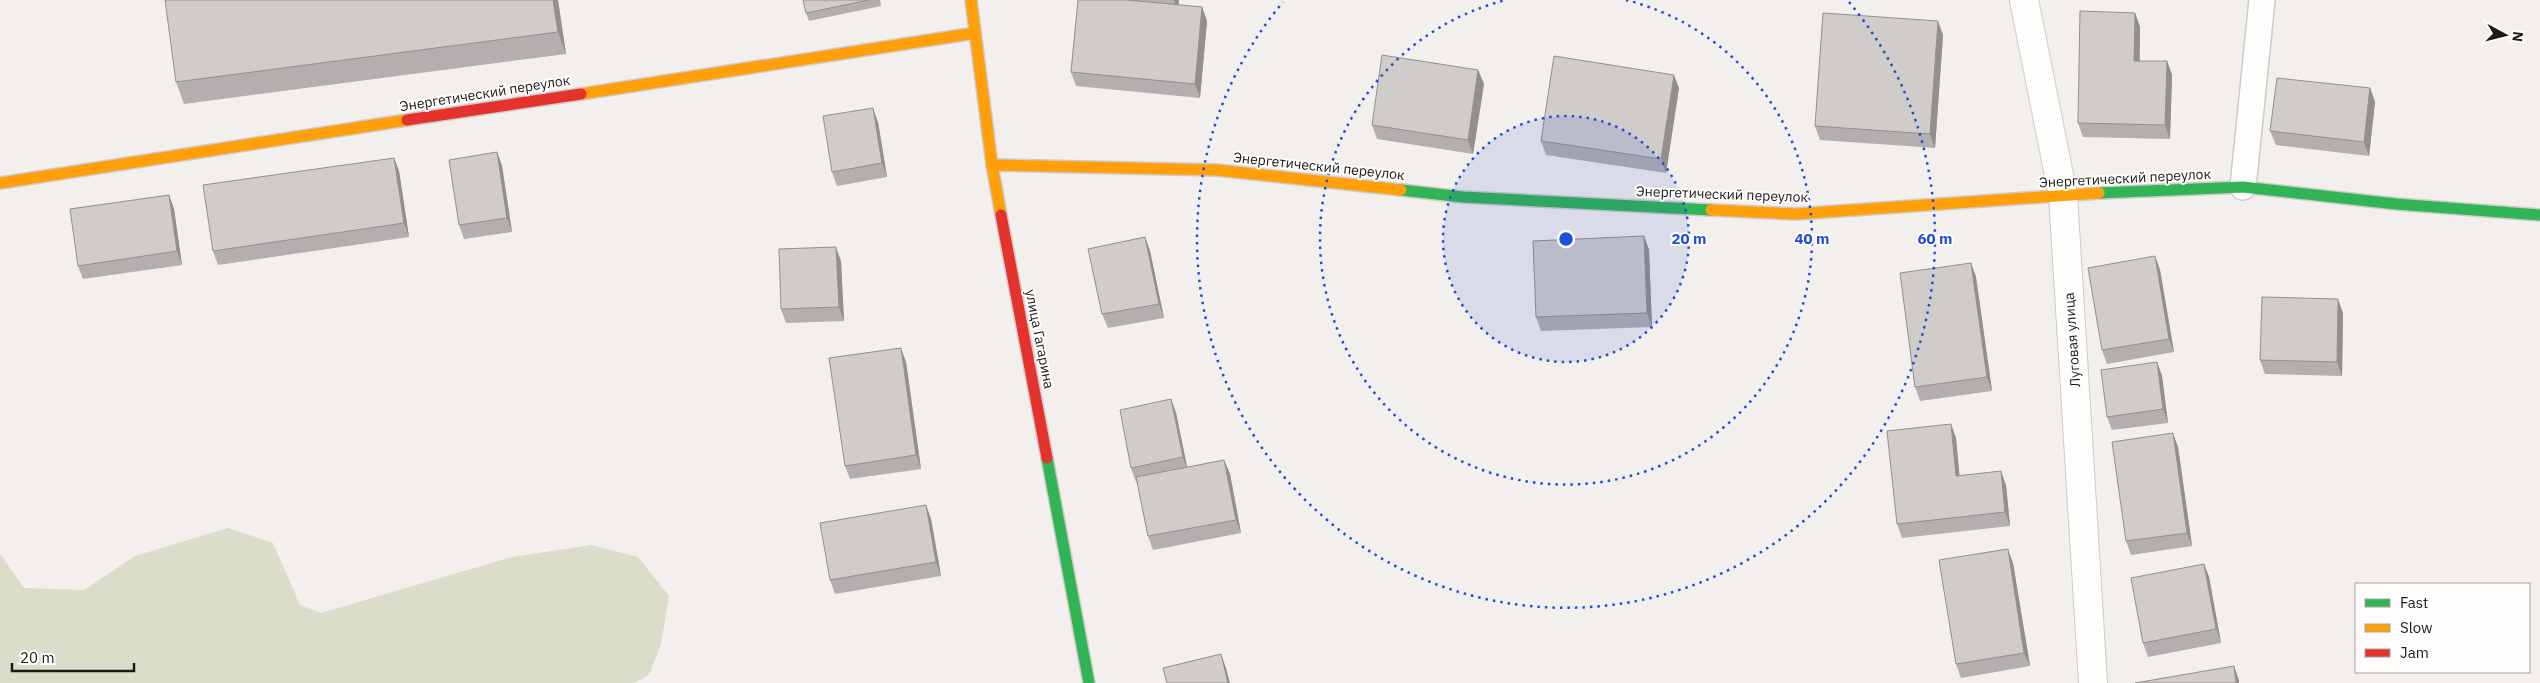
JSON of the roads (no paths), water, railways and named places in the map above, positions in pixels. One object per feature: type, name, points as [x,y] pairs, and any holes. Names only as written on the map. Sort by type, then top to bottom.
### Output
[{"type":"street","name":"улица Гагарина","points":[[971,0],[992,165],[1089,683]]},
{"type":"street","name":"Луговая улица","points":[[2024,0],[2063,195],[2093,683]]},
{"type":"street","name":"Энергетический переулок","points":[[0,183],[975,33]]},
{"type":"street","name":"Энергетический переулок","points":[[992,165],[1217,170],[1463,197],[1796,214],[2063,195],[2243,188],[2396,204],[2540,215]]},
{"type":"lane","points":[[2243,188],[2262,0]]}]
